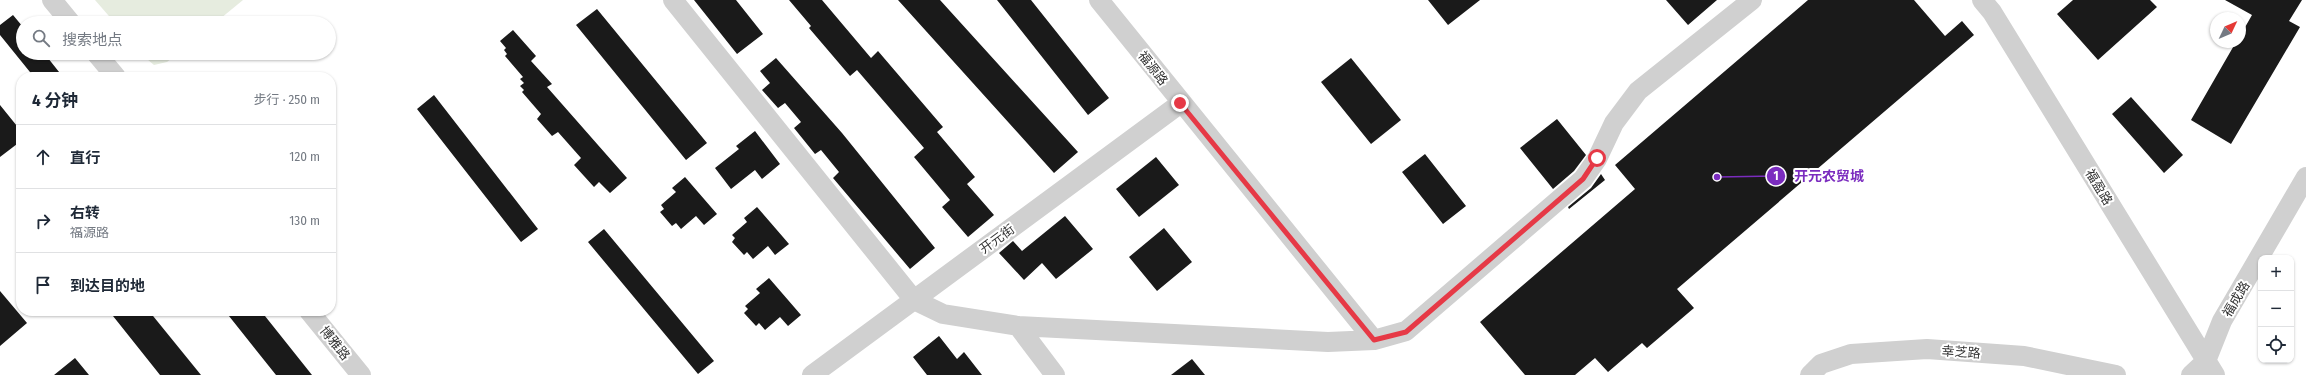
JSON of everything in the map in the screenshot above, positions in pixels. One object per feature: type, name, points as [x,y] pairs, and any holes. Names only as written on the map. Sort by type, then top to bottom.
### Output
[{"type":"street","points":[[52,0],[65,16]]},
{"type":"street","points":[[673,0],[914,300],[943,314],[1018,326],[1328,342],[1374,340],[1406,332],[1583,179],[1597,158],[1614,123],[1638,90],[1752,0]]},
{"type":"street","name":"福源路","points":[[1099,0],[1180,103],[1374,340]]},
{"type":"street","name":"福盈路","points":[[1991,4],[2211,368]]},
{"type":"street","points":[[102,60],[112,72]]},
{"type":"street","name":"开元街","points":[[812,375],[1180,103]]},
{"type":"street","name":"福成路","points":[[2211,368],[2222,321],[2306,177]]},
{"type":"street","name":"博雅路","points":[[313,316],[361,375]]},
{"type":"street","points":[[1018,326],[1055,375]]},
{"type":"street","name":"幸芝路","points":[[1810,375],[1821,364],[1851,354],[1927,349],[2024,356],[2116,375]]},
{"type":"street","points":[[2190,375],[2211,368]]},
{"type":"shaded area","points":[[95,0],[243,0],[224,16],[109,16]]},
{"type":"shaded area","points":[[148,60],[169,60],[167,62],[154,65]]},
{"type":"building","points":[[694,0],[736,0],[763,34],[737,54]]},
{"type":"building","points":[[789,0],[822,0],[871,58],[878,51],[943,127],[937,132],[975,177],[967,184],[994,215],[968,237],[942,207],[950,200],[914,157],[924,148],[857,70],[850,76],[809,28],[811,26]]},
{"type":"building","points":[[898,0],[940,0],[1078,152],[1054,173]]},
{"type":"building","points":[[997,0],[1031,0],[1109,98],[1088,115]]},
{"type":"building","points":[[1428,0],[1480,0],[1448,25]]},
{"type":"building","points":[[1666,0],[1717,0],[1688,25]]},
{"type":"building","points":[[1808,0],[1914,0],[1945,36],[1962,21],[1974,35],[1677,289],[1694,308],[1647,348],[1642,343],[1608,372],[1595,358],[1575,375],[1525,375],[1480,322],[1635,189],[1615,165]]},
{"type":"building","points":[[2073,0],[2150,0],[2157,7],[2098,60],[2057,14]]},
{"type":"building","points":[[2225,0],[2302,0],[2289,21],[2300,27],[2231,144],[2191,120],[2233,48],[2246,48],[2246,26],[2252,15]]},
{"type":"building","points":[[597,9],[707,143],[686,160],[576,25]]},
{"type":"building","points":[[13,15],[16,19],[16,55],[0,35],[0,25]]},
{"type":"building","points":[[513,30],[536,56],[531,61],[552,84],[547,87],[627,178],[610,193],[599,182],[594,187],[574,165],[581,158],[558,132],[552,136],[537,119],[541,114],[522,92],[524,90],[520,86],[524,83],[520,79],[523,77],[505,56],[507,54],[504,50],[506,48],[500,41]]},
{"type":"building","points":[[776,58],[842,133],[935,248],[910,269],[833,178],[839,172],[821,150],[815,154],[794,128],[801,122],[785,103],[778,108],[762,90],[770,83],[760,71]]},
{"type":"building","points":[[1351,58],[1401,120],[1371,144],[1321,82]]},
{"type":"building","points":[[20,60],[50,60],[59,72],[30,72]]},
{"type":"building","points":[[434,95],[538,229],[521,242],[417,109]]},
{"type":"building","points":[[2131,97],[2183,155],[2164,173],[2112,114]]},
{"type":"building","points":[[0,105],[16,125],[16,145],[0,157]]},
{"type":"building","points":[[1557,119],[1586,155],[1574,171],[1553,189],[1520,148]]},
{"type":"building","points":[[755,131],[780,164],[762,179],[755,170],[731,189],[715,168],[739,149],[736,146]]},
{"type":"building","points":[[1425,154],[1466,206],[1443,224],[1402,172]]},
{"type":"building","points":[[1156,157],[1179,185],[1139,217],[1116,189]]},
{"type":"building","points":[[1601,174],[1605,180],[1569,209],[1568,207],[1591,188]]},
{"type":"building","points":[[685,177],[717,214],[704,225],[696,216],[681,229],[676,223],[672,226],[660,212],[664,209],[661,205],[676,192],[672,188]]},
{"type":"building","points":[[757,207],[789,244],[775,255],[768,246],[753,259],[747,252],[744,255],[732,242],[735,238],[732,235],[747,222],[744,218]]},
{"type":"building","points":[[1065,216],[1093,249],[1056,279],[1042,263],[1024,280],[999,253],[1013,241],[1022,251]]},
{"type":"building","points":[[1164,228],[1192,262],[1157,291],[1129,257]]},
{"type":"building","points":[[604,229],[714,361],[698,374],[588,242]]},
{"type":"building","points":[[769,278],[801,315],[788,326],[780,317],[765,330],[759,323],[756,326],[744,313],[748,309],[745,306],[760,293],[756,289]]},
{"type":"building","points":[[0,291],[16,310],[16,316],[21,316],[27,323],[0,346]]},
{"type":"building","points":[[113,316],[153,316],[201,375],[160,375]]},
{"type":"building","points":[[229,316],[265,316],[312,375],[276,375]]},
{"type":"building","points":[[939,336],[957,359],[964,352],[982,375],[927,375],[913,357]]},
{"type":"building","points":[[75,358],[89,375],[54,375]]},
{"type":"building","points":[[1192,359],[1205,375],[1171,375]]},
{"type":"place","name":"开元农贸城","points":[[1717,177]]},
{"type":"route","points":[[1180,103],[1374,340],[1406,332],[1583,179],[1597,158]]}]
